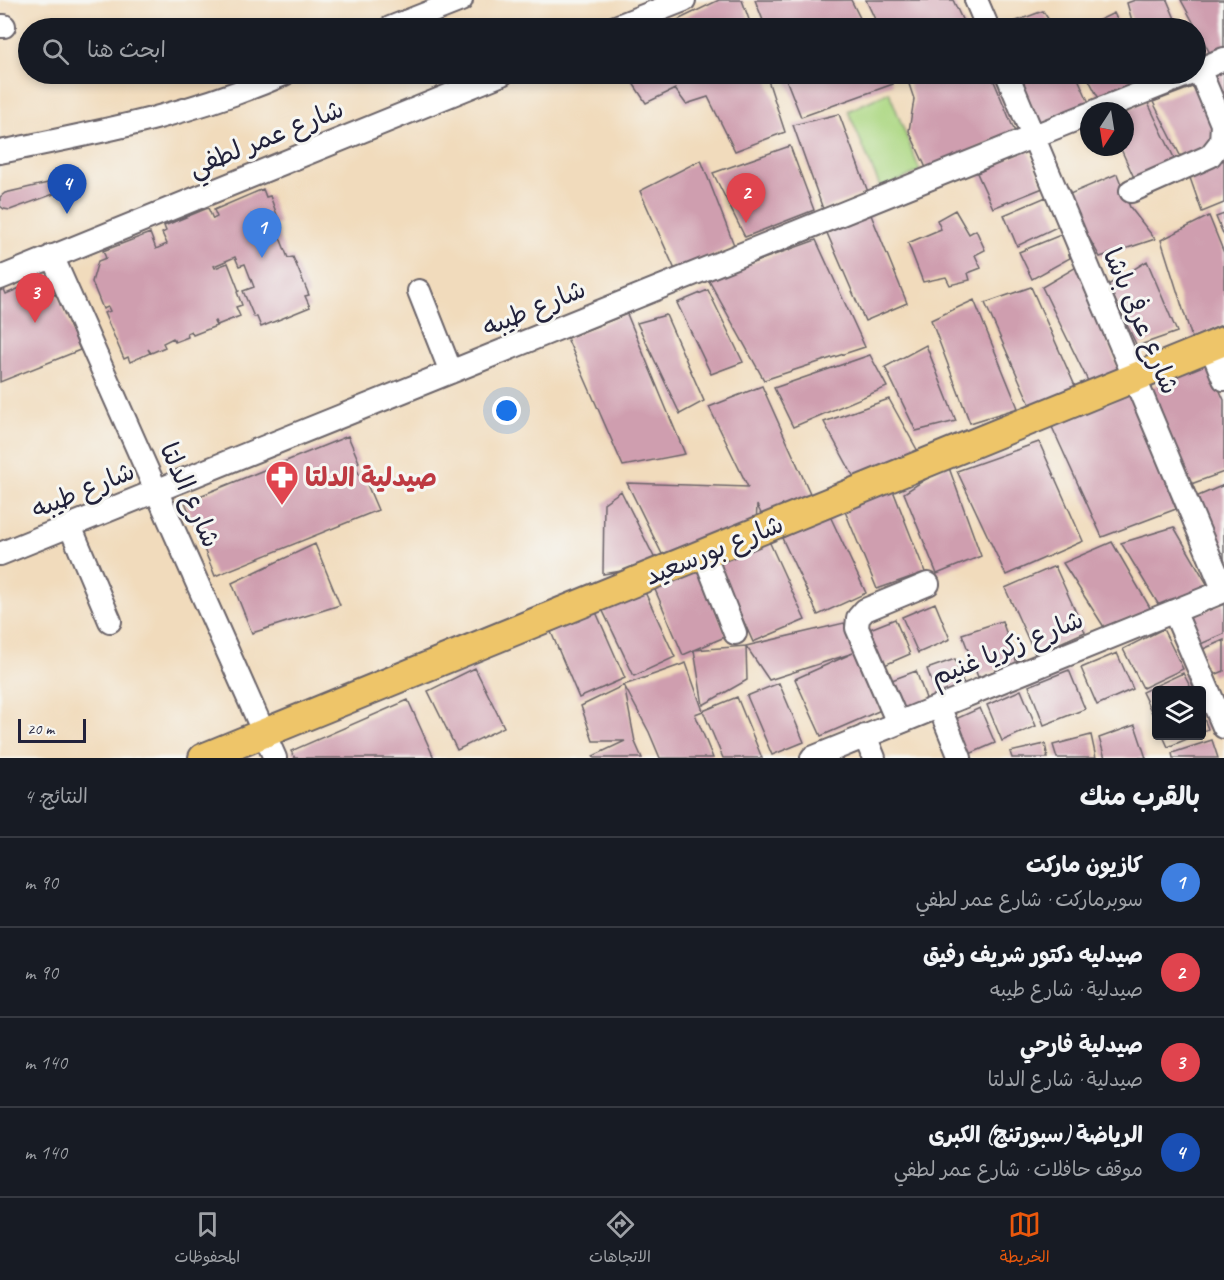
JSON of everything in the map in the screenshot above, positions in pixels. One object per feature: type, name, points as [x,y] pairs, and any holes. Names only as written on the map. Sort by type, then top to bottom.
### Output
[{"type":"main road","name":"شارع بورسعيد","points":[[204,758],[270,746],[704,554],[1217,344]]},
{"type":"street","points":[[415,18],[461,0]]},
{"type":"street","points":[[638,18],[684,0]]},
{"type":"street","points":[[976,0],[984,18]]},
{"type":"street","points":[[1206,66],[1224,59]]},
{"type":"street","name":"شارع عمر لطفي","points":[[0,152],[147,122],[261,84]]},
{"type":"street","name":"شارع عمر لطفي","points":[[0,278],[477,84]]},
{"type":"street","name":"شارع عرفى باشا","points":[[1010,84],[1224,591]]},
{"type":"street","points":[[1118,102],[1163,84]]},
{"type":"street","points":[[1131,191],[1210,156],[1221,142],[1222,124],[1202,84]]},
{"type":"street","name":"شارع طيبه","points":[[0,554],[1080,118]]},
{"type":"street","name":"شارع الدلتا","points":[[52,256],[270,746]]},
{"type":"street","points":[[419,291],[451,372]]},
{"type":"street","points":[[1217,344],[1224,379]]},
{"type":"street","points":[[70,526],[110,621]]},
{"type":"street","points":[[704,554],[735,633]]},
{"type":"street","points":[[898,723],[857,628],[858,618],[865,610],[928,584]]},
{"type":"street","name":"شارع زكريا غنيم","points":[[812,758],[1224,591]]},
{"type":"street","points":[[1174,611],[1224,727]]},
{"type":"street","points":[[939,706],[960,758]]},
{"type":"street","points":[[865,736],[874,758]]},
{"type":"green space","points":[[889,92],[920,171],[881,189],[848,111]]},
{"type":"building","points":[[719,0],[742,0],[748,18],[682,18]]},
{"type":"building","points":[[755,0],[851,0],[860,18],[762,18]]},
{"type":"building","points":[[866,0],[953,0],[961,18],[874,18]]},
{"type":"building","points":[[1135,0],[1167,0],[1175,18],[1131,18],[1127,3]]},
{"type":"building","points":[[1181,0],[1224,0],[1224,49],[1211,55],[1206,46],[1206,18],[1191,18]]},
{"type":"building","points":[[1043,11],[1048,18],[1024,18]]},
{"type":"building","points":[[1114,13],[1116,18],[1104,18]]},
{"type":"building","points":[[1224,71],[1224,103],[1213,76]]},
{"type":"building","points":[[634,84],[769,84],[785,132],[735,151],[708,97],[686,104],[675,89],[646,103]]},
{"type":"building","points":[[788,84],[893,84],[801,117]]},
{"type":"building","points":[[909,84],[995,84],[1015,132],[927,170],[909,131],[914,99]]},
{"type":"building","points":[[1021,84],[1081,84],[1089,102],[1080,102],[1080,109],[1040,125]]},
{"type":"building","points":[[1091,84],[1138,84],[1098,97]]},
{"type":"building","points":[[1195,86],[1215,126],[1211,145],[1181,157],[1153,102]]},
{"type":"building","points":[[1147,101],[1176,162],[1136,182],[1124,156],[1134,156],[1134,107]]},
{"type":"building","points":[[839,114],[868,192],[823,209],[793,125]]},
{"type":"building","points":[[790,146],[814,210],[745,237],[713,173]]},
{"type":"building","points":[[1028,150],[1043,188],[993,208],[977,173]]},
{"type":"building","points":[[701,160],[734,245],[676,272],[640,191]]},
{"type":"building","points":[[1224,160],[1224,203],[1202,212],[1189,175]]},
{"type":"building","points":[[1117,174],[1130,207],[1155,239],[1100,257],[1065,196]]},
{"type":"building","points":[[52,182],[58,188],[54,194],[10,210],[0,206],[0,197],[5,193]]},
{"type":"building","points":[[263,189],[266,197],[270,196],[280,223],[275,225],[288,258],[293,257],[309,295],[305,296],[310,307],[261,327],[243,291],[254,287],[245,264],[239,266],[235,257],[214,266],[215,268],[228,263],[239,291],[237,292],[242,305],[236,307],[240,316],[217,325],[215,321],[216,326],[193,335],[191,331],[187,333],[188,337],[175,342],[173,338],[163,343],[165,347],[151,353],[148,349],[150,353],[130,362],[128,357],[124,359],[104,313],[110,311],[108,307],[103,309],[92,282],[98,261],[106,258],[103,251],[150,233],[156,249],[167,244],[162,233],[166,231],[164,226],[208,208],[213,219],[217,217],[214,210]]},
{"type":"building","points":[[1046,197],[1059,226],[1017,246],[1004,215]]},
{"type":"building","points":[[869,210],[907,303],[865,321],[827,233]]},
{"type":"building","points":[[955,210],[969,234],[976,230],[985,250],[975,255],[981,268],[968,273],[970,280],[950,285],[946,277],[923,282],[908,243],[941,229],[937,220]]},
{"type":"building","points":[[1224,214],[1224,236],[1216,217]]},
{"type":"building","points":[[1209,216],[1224,253],[1224,324],[1192,338],[1161,240]]},
{"type":"building","points":[[1063,234],[1070,258],[1032,279],[1019,252]]},
{"type":"building","points":[[816,240],[865,347],[764,380],[708,279]]},
{"type":"building","points":[[1147,261],[1177,332],[1137,346],[1108,285]]},
{"type":"building","points":[[1078,266],[1119,371],[1089,383],[1042,287]]},
{"type":"building","points":[[27,285],[58,296],[80,350],[0,382],[0,291],[4,289],[6,294]]},
{"type":"building","points":[[1031,287],[1075,386],[1032,409],[985,303]]},
{"type":"building","points":[[708,290],[743,362],[711,374],[677,303]]},
{"type":"building","points":[[974,300],[1018,408],[970,423],[931,320]]},
{"type":"building","points":[[627,314],[685,454],[623,466],[567,338]]},
{"type":"building","points":[[666,315],[704,401],[680,414],[637,323]]},
{"type":"building","points":[[926,345],[956,421],[916,431],[885,367]]},
{"type":"building","points":[[870,355],[887,387],[793,427],[774,388]]},
{"type":"building","points":[[1206,360],[1224,400],[1224,472],[1191,484],[1148,389]]},
{"type":"building","points":[[762,386],[813,500],[765,522],[757,505],[756,525],[664,558],[627,483],[748,487],[709,407]]},
{"type":"building","points":[[1131,393],[1176,509],[1102,537],[1052,427]]},
{"type":"building","points":[[889,399],[920,455],[855,479],[824,422]]},
{"type":"building","name":"صيدلية الدلتا","points":[[348,436],[359,462],[355,465],[363,483],[366,482],[378,510],[215,576],[185,502]]},
{"type":"building","points":[[1039,442],[1083,541],[1006,575],[957,471]]},
{"type":"building","points":[[948,465],[981,556],[937,574],[904,493]]},
{"type":"building","points":[[1224,485],[1224,565],[1196,497]]},
{"type":"building","points":[[892,488],[925,572],[877,589],[844,509]]},
{"type":"building","points":[[621,491],[658,565],[603,574],[604,503]]},
{"type":"building","points":[[830,516],[866,593],[818,615],[782,538]]},
{"type":"building","points":[[1174,527],[1210,589],[1160,607],[1121,543]]},
{"type":"building","points":[[769,541],[805,620],[753,642],[718,564]]},
{"type":"building","points":[[1112,542],[1152,611],[1104,627],[1063,563]]},
{"type":"building","points":[[315,544],[340,605],[252,633],[232,583]]},
{"type":"building","points":[[1055,566],[1085,632],[1035,654],[1005,588]]},
{"type":"building","points":[[698,567],[727,636],[683,655],[653,585]]},
{"type":"building","points":[[644,590],[675,657],[634,676],[602,609]]},
{"type":"building","points":[[935,603],[950,639],[918,653],[902,617]]},
{"type":"building","points":[[1224,603],[1224,634],[1196,646],[1185,619]]},
{"type":"building","points":[[596,612],[625,678],[579,698],[551,632]]},
{"type":"building","points":[[895,619],[910,654],[880,667],[865,631]]},
{"type":"building","points":[[1002,621],[1017,663],[978,677],[962,634]]},
{"type":"building","points":[[844,623],[881,710],[821,736],[795,679],[853,653],[769,680],[746,646]]},
{"type":"building","points":[[1163,629],[1183,669],[1143,688],[1123,649]]},
{"type":"building","points":[[1224,640],[1224,671],[1212,676],[1201,650]]},
{"type":"building","points":[[746,646],[747,680],[703,705],[694,650]]},
{"type":"building","points":[[1117,653],[1133,689],[1097,705],[1081,668]]},
{"type":"building","points":[[955,659],[965,688],[938,698],[927,669]]},
{"type":"building","points":[[686,663],[703,711],[695,714],[713,758],[660,758],[624,685]]},
{"type":"building","points":[[475,668],[504,727],[457,750],[428,691]]},
{"type":"building","points":[[1069,670],[1085,709],[1044,725],[1029,686]]},
{"type":"building","points":[[916,671],[927,701],[904,710],[892,680]]},
{"type":"building","points":[[1183,673],[1190,686],[1155,686]]},
{"type":"building","points":[[779,683],[804,742],[772,755],[747,696]]},
{"type":"building","points":[[624,685],[635,742],[642,758],[594,758],[593,756],[625,741],[593,741],[581,706]]},
{"type":"building","points":[[1152,687],[1152,713],[1142,692]]},
{"type":"building","points":[[1021,690],[1036,726],[1002,741],[987,705]]},
{"type":"building","points":[[737,697],[762,758],[723,758],[703,711]]},
{"type":"building","points":[[408,700],[434,758],[295,758],[291,751]]},
{"type":"building","points":[[980,708],[995,743],[965,756],[949,722]]},
{"type":"building","points":[[1135,725],[1146,758],[1105,758],[1099,738]]},
{"type":"building","points":[[1091,735],[1096,758],[1057,758],[1053,745]]},
{"type":"building","points":[[1165,740],[1185,740],[1168,747]]},
{"type":"building","points":[[1212,740],[1218,758],[1173,758],[1172,753]]},
{"type":"building","points":[[1045,744],[1048,758],[1012,758],[1010,752]]},
{"type":"place","name":"الرياضة (سبورتنج) الكبرى","points":[[67,214]]},
{"type":"place","name":"صيدليه دكتور شريف رفيق","points":[[746,223]]},
{"type":"place","name":"كازيون ماركت","points":[[262,258]]},
{"type":"place","name":"صيدلية فارحي","points":[[35,323]]},
{"type":"place","name":"صيدلية الدلتا","points":[[282,506]]}]
